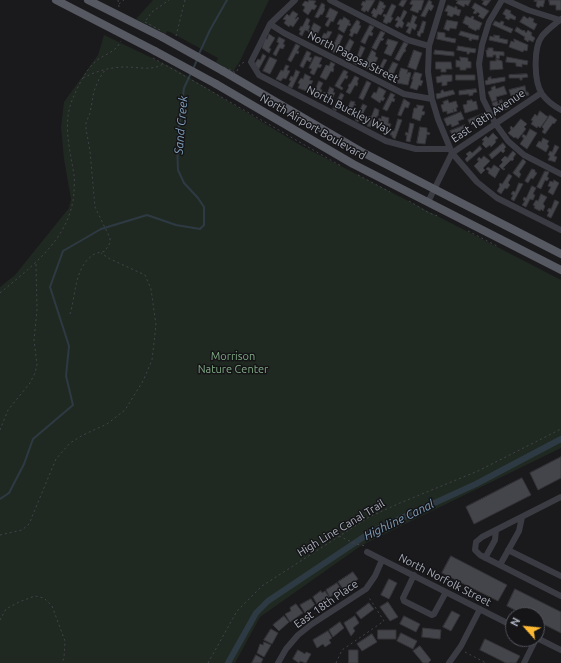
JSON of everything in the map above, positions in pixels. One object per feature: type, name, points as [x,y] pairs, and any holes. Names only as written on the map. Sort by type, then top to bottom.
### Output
[{"type":"main road","name":"North Airport Boulevard","points":[[56,0],[154,54],[216,84],[353,164],[561,270]]},
{"type":"main road","name":"North Airport Boulevard","points":[[88,0],[162,37],[360,151],[561,254]]},
{"type":"street","points":[[248,62],[270,24],[295,0]]},
{"type":"street","points":[[330,0],[408,40],[429,46]]},
{"type":"street","points":[[442,0],[429,46],[428,72],[432,99],[438,119],[451,151],[477,182],[497,198],[561,230]]},
{"type":"street","points":[[502,0],[490,22],[482,45],[479,64],[483,99],[495,123],[508,141],[524,155],[561,174]]},
{"type":"street","points":[[506,0],[528,10],[561,20]]},
{"type":"street","points":[[561,20],[542,37],[535,56],[536,74],[541,93],[549,102],[561,110]]},
{"type":"street","name":"North Pagosa Street","points":[[270,24],[284,33],[404,94],[432,99]]},
{"type":"street","name":"North Buckley Way","points":[[248,62],[260,75],[386,141],[416,149],[451,151]]},
{"type":"street","name":"East 18th Avenue","points":[[428,202],[451,151],[541,93]]},
{"type":"street","points":[[561,497],[482,537],[476,542],[475,550],[485,558],[561,596]]},
{"type":"street","points":[[500,565],[519,531],[522,517]]},
{"type":"street","points":[[485,558],[495,540],[496,530]]},
{"type":"street","points":[[508,550],[561,576]]},
{"type":"street","name":"North Norfolk Street","points":[[368,553],[505,622]]},
{"type":"street","name":"East 18th Place","points":[[278,663],[291,642],[302,632],[366,589],[375,576],[382,560]]},
{"type":"street","points":[[414,575],[403,598],[404,601],[411,605],[432,615],[446,592]]},
{"type":"street","points":[[449,663],[461,646],[480,609]]},
{"type":"street","points":[[545,643],[561,650]]},
{"type":"street","points":[[524,663],[532,647]]},
{"type":"path","points":[[118,0],[119,9]]},
{"type":"path","points":[[118,5],[124,0]]},
{"type":"path","points":[[145,22],[152,12],[169,0]]},
{"type":"path","points":[[0,293],[36,263],[55,243],[66,224],[73,203],[75,178],[68,144],[67,122],[72,98],[83,78],[95,62],[117,48],[121,41]]},
{"type":"path","points":[[154,54],[204,87]]},
{"type":"path","points":[[236,73],[240,64],[248,62]]},
{"type":"path","points":[[70,314],[77,279],[80,272],[92,255],[105,251],[108,247],[110,238],[95,207],[90,151],[86,130],[86,123],[90,113],[94,91],[105,70]]},
{"type":"path","points":[[0,535],[22,530],[30,524],[56,459],[70,443],[107,424],[125,410],[143,381],[152,360],[156,325],[150,289],[145,275],[110,259],[101,253]]},
{"type":"path","points":[[0,430],[8,410],[30,383],[37,365],[34,340],[37,310],[36,263]]},
{"type":"path","name":"High Line Canal Trail","points":[[208,663],[237,611],[262,586],[369,518],[400,503],[478,471],[561,429]]},
{"type":"path","points":[[339,536],[356,544],[366,546],[368,553]]},
{"type":"path","points":[[0,620],[6,610],[19,602],[35,596],[44,598],[52,606],[66,642],[62,663]]},
{"type":"path","points":[[336,663],[342,650],[384,622],[368,596]]},
{"type":"path","points":[[464,652],[486,663]]},
{"type":"green space","points":[[153,0],[269,0],[240,61],[233,72],[216,62],[218,58],[170,32],[167,31],[166,34],[136,19]]},
{"type":"green space","name":"Morrison Nature Center","points":[[104,35],[177,70],[300,145],[561,280],[561,448],[362,545],[260,617],[235,663],[0,663],[0,287],[15,275],[69,208],[71,199],[64,159],[61,127],[64,102],[98,55]]},
{"type":"building","points":[[309,0],[316,1],[314,4],[317,6],[314,10],[312,9],[308,15],[303,11],[305,7],[302,5],[305,1],[308,2]]},
{"type":"building","points":[[366,0],[375,0],[368,12],[366,10],[365,12],[361,10],[363,1],[365,2]]},
{"type":"building","points":[[402,0],[407,0],[403,7],[399,5]]},
{"type":"building","points":[[412,0],[424,0],[421,10],[419,10],[418,13],[410,10],[413,5],[410,4]]},
{"type":"building","points":[[429,0],[434,6],[431,11],[429,9],[425,17],[421,16]]},
{"type":"building","points":[[456,0],[471,0],[468,6],[465,4],[464,7],[456,3],[458,1]]},
{"type":"building","points":[[482,0],[491,0],[486,6],[482,4],[484,1]]},
{"type":"building","points":[[545,0],[543,7],[540,6],[539,8],[536,6],[537,2],[534,1]]},
{"type":"building","points":[[549,0],[561,0],[561,10],[556,10],[556,5],[550,5]]},
{"type":"building","points":[[380,1],[386,6],[382,9],[384,10],[381,15],[378,14],[376,18],[372,16],[373,14],[371,13],[374,8],[376,10]]},
{"type":"building","points":[[322,3],[325,5],[325,9],[322,15],[321,14],[318,18],[315,17]]},
{"type":"building","points":[[475,3],[489,11],[483,19],[478,16],[480,14],[477,12],[476,14],[473,13],[475,10],[472,8]]},
{"type":"building","points":[[392,4],[396,6],[391,17],[393,18],[390,23],[388,22],[387,24],[383,22],[385,17],[383,16],[384,14],[386,15]]},
{"type":"building","points":[[448,5],[455,8],[455,6],[457,9],[461,10],[459,16],[454,14],[452,17],[447,15],[448,12],[445,11]]},
{"type":"building","points":[[330,8],[338,12],[333,22],[331,21],[328,27],[325,25],[329,18],[326,17]]},
{"type":"building","points":[[506,9],[511,11],[510,13],[516,17],[515,20],[505,18],[506,16],[503,14]]},
{"type":"building","points":[[404,10],[407,12],[402,21],[404,23],[402,28],[399,26],[398,28],[395,26],[398,21],[395,20],[398,16],[400,18]]},
{"type":"building","points":[[293,11],[298,14],[295,19],[298,17],[299,18],[293,27],[290,25],[289,27],[284,23],[286,20],[283,19],[287,14],[289,16]]},
{"type":"building","points":[[413,15],[417,17],[414,23],[417,25],[415,30],[412,28],[410,34],[406,32],[409,27],[406,26],[408,22],[410,23]]},
{"type":"building","points":[[466,16],[471,18],[472,16],[474,17],[473,19],[482,23],[479,30],[477,29],[476,31],[463,23]]},
{"type":"building","points":[[524,16],[528,19],[529,17],[534,19],[533,22],[537,24],[534,30],[520,22]]},
{"type":"building","points":[[344,17],[350,21],[349,23],[351,24],[350,26],[348,25],[344,33],[338,29],[340,25],[337,24],[340,19],[342,20]]},
{"type":"building","points":[[307,18],[310,20],[308,25],[310,26],[308,31],[305,30],[302,36],[299,34],[301,31],[299,30]]},
{"type":"building","points":[[357,20],[360,22],[359,25],[361,26],[357,34],[354,33],[352,37],[349,35],[351,32],[350,31]]},
{"type":"building","points":[[447,20],[458,22],[456,29],[450,28],[449,31],[444,29]]},
{"type":"building","points":[[423,21],[426,22],[423,33],[421,33],[420,37],[417,35],[417,32],[419,31]]},
{"type":"building","points":[[495,21],[500,23],[501,21],[504,22],[503,25],[513,29],[511,33],[493,25]]},
{"type":"building","points":[[314,23],[321,27],[315,39],[308,35],[310,33],[308,32],[309,30],[310,31]]},
{"type":"building","points":[[370,25],[374,27],[371,32],[373,33],[372,36],[369,35],[365,44],[361,42]]},
{"type":"building","points":[[517,27],[523,31],[524,30],[526,33],[528,30],[532,33],[531,35],[535,38],[533,42],[529,40],[528,42],[524,39],[525,37],[515,31]]},
{"type":"building","points":[[328,31],[332,32],[324,46],[321,44],[323,40],[321,39],[324,33],[326,34]]},
{"type":"building","points":[[381,31],[385,33],[382,38],[384,39],[382,41],[381,40],[376,50],[372,48]]},
{"type":"building","points":[[461,31],[479,36],[478,40],[472,39],[471,41],[469,38],[459,35]]},
{"type":"building","points":[[438,32],[445,33],[445,37],[456,39],[455,43],[437,39]]},
{"type":"building","points":[[269,34],[275,38],[269,48],[271,49],[269,53],[262,48],[265,38],[267,39]]},
{"type":"building","points":[[339,34],[343,36],[335,53],[331,51]]},
{"type":"building","points":[[494,35],[508,40],[507,44],[489,40],[490,36],[494,37]]},
{"type":"building","points":[[279,37],[285,40],[283,44],[285,45],[283,49],[280,48],[276,56],[273,54],[279,43],[277,42]]},
{"type":"building","points":[[350,39],[354,42],[346,58],[341,56]]},
{"type":"building","points":[[388,39],[398,42],[391,56],[384,53],[388,45],[386,44]]},
{"type":"building","points":[[514,39],[528,45],[527,51],[524,50],[523,52],[509,47],[511,41],[514,42]]},
{"type":"building","points":[[404,42],[408,44],[399,61],[395,59]]},
{"type":"building","points":[[296,44],[300,46],[297,51],[299,51],[298,54],[296,53],[291,62],[288,60]]},
{"type":"building","points":[[361,46],[365,48],[357,65],[353,63],[356,58],[354,57],[355,55],[357,56]]},
{"type":"building","points":[[458,46],[476,49],[475,53],[470,52],[467,54],[467,52],[457,50]]},
{"type":"building","points":[[488,48],[493,48],[493,51],[504,52],[504,56],[500,55],[499,59],[496,58],[496,55],[493,55],[493,57],[487,57],[486,50],[488,50]]},
{"type":"building","points":[[372,50],[376,53],[375,56],[378,58],[372,69],[368,69],[364,67]]},
{"type":"building","points":[[414,50],[422,53],[416,70],[408,67]]},
{"type":"building","points":[[435,50],[454,52],[454,56],[434,54]]},
{"type":"building","points":[[307,51],[311,53],[309,57],[312,58],[310,62],[307,60],[303,68],[300,66]]},
{"type":"building","points":[[263,54],[266,56],[259,69],[254,65],[258,59],[260,60]]},
{"type":"building","points":[[315,56],[322,58],[319,64],[322,65],[320,68],[318,67],[314,75],[310,73],[312,69],[309,68]]},
{"type":"building","points":[[270,57],[277,60],[270,74],[263,71]]},
{"type":"building","points":[[460,57],[468,58],[468,61],[471,62],[471,68],[460,70],[460,67],[456,67],[456,60],[460,61]]},
{"type":"building","points":[[507,57],[528,61],[527,65],[522,64],[522,67],[516,66],[516,63],[506,62]]},
{"type":"building","points":[[384,59],[387,60],[379,75],[376,74],[378,71],[376,70],[377,67],[379,68]]},
{"type":"building","points":[[496,59],[502,61],[503,69],[490,70],[490,61],[496,61]]},
{"type":"building","points":[[331,62],[335,64],[334,69],[333,72],[331,71],[326,80],[320,77],[326,65],[329,66]]},
{"type":"building","points":[[393,62],[398,64],[390,81],[385,78]]},
{"type":"building","points":[[436,62],[451,62],[452,69],[446,69],[446,72],[441,72],[441,69],[436,69]]},
{"type":"building","points":[[286,65],[289,66],[287,70],[290,71],[286,79],[283,78],[281,81],[276,79],[281,70],[283,71]]},
{"type":"building","points":[[401,68],[408,70],[407,74],[409,72],[411,73],[408,85],[397,83],[398,79],[396,79],[396,76],[398,77]]},
{"type":"building","points":[[296,70],[300,72],[292,88],[288,86],[291,81],[289,80],[291,76],[293,77]]},
{"type":"building","points":[[344,70],[348,72],[346,75],[348,76],[340,86],[343,88],[342,90],[335,86]]},
{"type":"building","points":[[415,72],[422,74],[420,80],[423,81],[417,90],[410,88]]},
{"type":"building","points":[[305,74],[311,77],[309,80],[313,81],[307,91],[298,88],[300,84],[298,83],[301,78],[303,79]]},
{"type":"building","points":[[527,74],[528,77],[522,78],[522,80],[520,80],[520,78],[509,78],[509,75]]},
{"type":"building","points":[[441,75],[452,75],[452,81],[447,82],[447,85],[442,86],[442,82],[437,83],[436,77]]},
{"type":"building","points":[[456,75],[475,75],[475,80],[456,80]]},
{"type":"building","points":[[355,76],[359,78],[358,83],[357,86],[355,85],[350,94],[346,92],[349,84]]},
{"type":"building","points":[[491,77],[491,79],[505,77],[505,81],[486,85],[485,81]]},
{"type":"building","points":[[319,81],[323,83],[320,89],[322,90],[320,95],[317,93],[315,97],[312,96],[314,92],[312,91],[313,89],[315,90]]},
{"type":"building","points":[[367,81],[371,83],[363,100],[359,98]]},
{"type":"building","points":[[495,86],[496,89],[504,86],[507,94],[496,97],[497,100],[492,102],[488,92]]},
{"type":"building","points":[[525,86],[526,92],[528,92],[529,95],[514,99],[513,95],[511,96],[509,90]]},
{"type":"building","points":[[330,87],[334,89],[333,92],[335,93],[331,101],[328,99],[327,103],[323,101],[326,96],[323,94],[324,92],[327,94]]},
{"type":"building","points":[[379,87],[386,91],[383,97],[385,98],[383,101],[381,100],[380,103],[371,97],[374,92],[376,93]]},
{"type":"building","points":[[476,89],[477,92],[473,93],[473,95],[459,95],[459,91]]},
{"type":"building","points":[[443,90],[444,92],[453,90],[455,94],[437,99],[436,94],[441,93]]},
{"type":"building","points":[[341,93],[344,95],[336,111],[333,109]]},
{"type":"building","points":[[391,93],[395,95],[393,98],[395,99],[394,102],[392,101],[387,111],[383,109]]},
{"type":"building","points":[[404,99],[410,103],[408,108],[405,107],[401,116],[398,115]]},
{"type":"building","points":[[448,100],[449,103],[456,101],[458,107],[456,108],[457,111],[447,114],[447,111],[443,112],[441,105],[444,104],[443,102]]},
{"type":"building","points":[[472,100],[473,102],[476,101],[478,109],[465,113],[463,105],[467,104],[467,101]]},
{"type":"building","points":[[502,100],[502,102],[507,100],[510,108],[496,113],[492,103],[497,101],[498,104],[500,103],[499,101]]},
{"type":"building","points":[[351,101],[355,102],[354,104],[356,105],[354,105],[348,115],[343,111],[345,108],[347,109]]},
{"type":"building","points":[[363,104],[367,106],[358,122],[353,117],[355,115],[357,116]]},
{"type":"building","points":[[417,105],[424,106],[422,111],[425,112],[420,121],[412,118],[414,108],[417,108]]},
{"type":"building","points":[[375,108],[379,110],[378,116],[374,121],[377,122],[374,127],[372,125],[371,127],[367,126],[369,122],[366,121],[369,116],[371,117]]},
{"type":"building","points":[[540,111],[548,117],[540,128],[538,126],[537,128],[531,124],[533,121],[531,120],[535,114],[537,116]]},
{"type":"building","points":[[461,112],[464,119],[458,121],[459,124],[452,127],[451,124],[447,126],[444,119]]},
{"type":"building","points":[[485,113],[486,117],[483,119],[484,120],[470,124],[468,120]]},
{"type":"building","points":[[550,115],[557,120],[545,134],[542,132],[544,129],[542,127]]},
{"type":"building","points":[[382,116],[389,118],[388,123],[391,124],[389,129],[386,128],[385,130],[378,127],[380,122],[378,121],[379,118],[381,119]]},
{"type":"building","points":[[398,119],[402,120],[395,139],[392,135],[390,135],[392,131],[394,131]]},
{"type":"building","points":[[521,119],[527,124],[524,127],[526,129],[518,139],[515,137],[514,138],[508,133],[511,130],[511,126],[513,128]]},
{"type":"building","points":[[410,123],[414,124],[410,142],[406,141],[407,135],[405,135],[406,132],[408,133]]},
{"type":"building","points":[[465,125],[468,132],[466,132],[467,135],[465,136],[464,133],[455,137],[454,133],[452,134],[450,131]]},
{"type":"building","points":[[420,127],[427,128],[427,132],[430,133],[429,135],[427,134],[425,144],[417,143]]},
{"type":"building","points":[[530,129],[537,133],[527,149],[520,144],[524,138],[522,137],[523,134],[526,136]]},
{"type":"building","points":[[493,133],[498,138],[491,147],[490,145],[486,148],[482,144],[484,141],[482,140],[486,136],[488,138]]},
{"type":"building","points":[[543,138],[549,141],[547,144],[549,146],[546,152],[536,146]]},
{"type":"building","points":[[503,143],[506,147],[504,149],[505,151],[503,153],[501,151],[492,159],[489,155]]},
{"type":"building","points":[[555,145],[559,147],[554,156],[557,157],[555,162],[548,160],[550,156],[548,155],[550,151],[552,152]]},
{"type":"building","points":[[480,146],[482,149],[467,162],[465,159],[468,156],[466,154],[470,151],[472,153]]},
{"type":"building","points":[[513,151],[516,154],[513,158],[514,159],[503,168],[505,169],[504,170],[502,169],[499,166],[503,162],[501,160],[505,156],[508,158]]},
{"type":"building","points":[[484,156],[490,161],[483,168],[485,170],[481,174],[474,166],[479,161],[477,160],[479,157],[481,159]]},
{"type":"building","points":[[523,159],[526,162],[519,172],[521,174],[519,178],[513,173]]},
{"type":"building","points":[[494,165],[500,169],[495,178],[488,173],[489,171],[486,169],[488,167],[491,169]]},
{"type":"building","points":[[532,169],[537,173],[528,183],[525,181]]},
{"type":"building","points":[[545,171],[549,172],[547,177],[549,178],[547,181],[545,180],[541,189],[537,187]]},
{"type":"building","points":[[509,174],[512,176],[508,183],[510,185],[507,189],[505,188],[501,194],[497,191],[500,186],[499,185],[500,183],[502,184]]},
{"type":"building","points":[[554,180],[559,183],[553,195],[548,192],[551,187],[548,186],[550,181],[553,182]]},
{"type":"building","points":[[519,183],[523,184],[514,201],[511,199],[513,195],[511,194],[513,191],[515,192]]},
{"type":"building","points":[[532,186],[536,188],[533,194],[535,195],[533,200],[530,199],[526,207],[522,205],[525,201],[523,200],[524,197],[526,198]]},
{"type":"building","points":[[541,194],[547,197],[543,204],[545,206],[543,211],[541,209],[540,211],[534,208],[535,206],[533,205],[536,200],[538,201]]},
{"type":"building","points":[[555,200],[559,202],[551,218],[547,216],[549,212],[547,211],[549,208],[551,209]]},
{"type":"building","points":[[561,457],[561,478],[538,490],[530,473]]},
{"type":"building","points":[[522,478],[531,495],[474,524],[466,507]]},
{"type":"building","points":[[451,556],[507,585],[498,601],[442,573]]},
{"type":"building","points":[[353,572],[358,579],[344,590],[338,582]]},
{"type":"building","points":[[389,579],[397,583],[389,599],[381,595]]},
{"type":"building","points":[[337,583],[341,589],[330,597],[326,590]]},
{"type":"building","points":[[515,589],[561,612],[561,633],[545,625],[545,607],[507,606]]},
{"type":"building","points":[[321,591],[322,593],[325,591],[329,597],[317,604],[313,597]]},
{"type":"building","points":[[311,599],[315,605],[305,613],[300,605]]},
{"type":"building","points":[[388,602],[398,617],[390,621],[380,607]]},
{"type":"building","points":[[369,603],[374,609],[361,619],[356,613]]},
{"type":"building","points":[[296,604],[303,613],[290,622],[285,614],[291,611],[290,608]]},
{"type":"building","points":[[452,611],[460,615],[451,631],[443,627]]},
{"type":"building","points":[[284,616],[289,622],[279,631],[273,625]]},
{"type":"building","points":[[355,616],[359,623],[353,628],[355,631],[351,636],[344,623]]},
{"type":"building","points":[[404,616],[420,624],[416,632],[400,624]]},
{"type":"building","points":[[340,622],[344,628],[333,637],[329,630]]},
{"type":"building","points":[[423,628],[441,630],[440,639],[422,637]]},
{"type":"building","points":[[271,629],[278,633],[272,644],[264,640]]},
{"type":"building","points":[[378,630],[396,630],[396,639],[378,639]]},
{"type":"building","points":[[328,631],[332,638],[329,640],[331,643],[325,647],[323,644],[317,648],[313,640]]},
{"type":"building","points":[[401,633],[417,641],[413,649],[397,641]]},
{"type":"building","points":[[372,634],[377,642],[362,651],[357,644]]},
{"type":"building","points":[[485,639],[520,656],[516,663],[506,663],[480,650]]},
{"type":"building","points":[[264,642],[271,645],[264,657],[257,653],[260,644],[263,645]]},
{"type":"building","points":[[420,646],[431,660],[428,663],[423,663],[413,651]]},
{"type":"building","points":[[298,650],[305,654],[306,652],[311,654],[306,663],[300,661],[299,663],[293,659]]},
{"type":"building","points":[[349,650],[358,650],[358,663],[349,663]]},
{"type":"building","points":[[256,655],[263,659],[261,663],[252,663]]},
{"type":"waterway","name":"Sand Creek","points":[[198,56],[210,30],[227,0]]},
{"type":"waterway","name":"Sand Creek","points":[[193,69],[197,60]]},
{"type":"waterway","name":"Sand Creek","points":[[0,499],[9,493],[24,464],[33,439],[73,405],[66,376],[69,346],[50,287],[63,251],[101,229],[147,215],[176,225],[200,229],[204,225],[204,207],[184,183],[178,170],[177,141],[184,88],[191,73]]},
{"type":"waterway","name":"Highline Canal","points":[[228,663],[256,613],[268,601],[371,532],[476,484],[561,439]]}]
